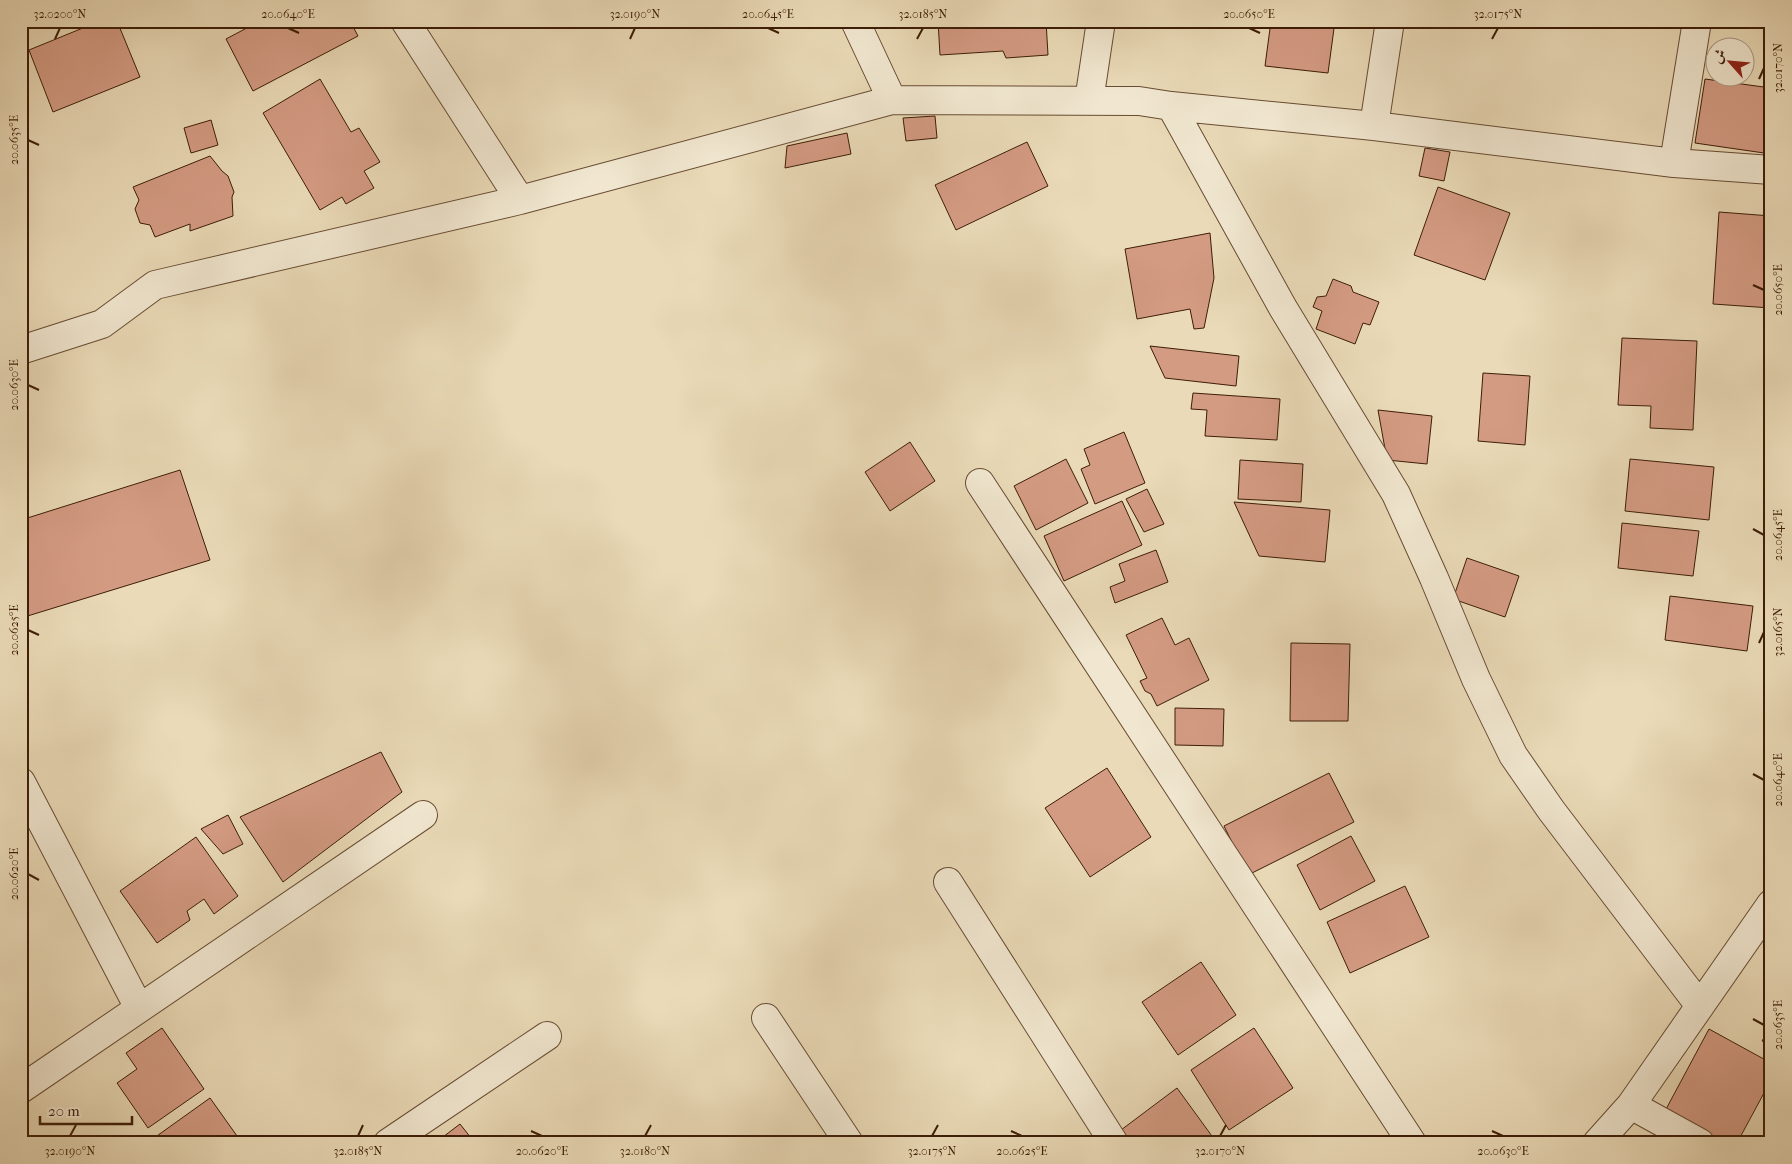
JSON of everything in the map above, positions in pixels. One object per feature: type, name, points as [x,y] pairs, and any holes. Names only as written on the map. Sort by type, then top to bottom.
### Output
[{"type":"street","points":[[405,21],[520,200]]},
{"type":"street","points":[[1089,101],[1101,21]]},
{"type":"street","points":[[1374,126],[1390,21]]},
{"type":"street","points":[[1674,163],[1697,21]]},
{"type":"street","points":[[851,24],[892,100]]},
{"type":"street","points":[[21,350],[102,324],[155,285],[520,200],[892,100],[1139,101],[1171,106],[1374,126],[1674,163],[1771,170]]},
{"type":"street","points":[[1171,106],[1283,308],[1396,494],[1434,578],[1476,679],[1513,755],[1551,810],[1700,1006]]},
{"type":"street","points":[[980,483],[1412,1143]]},
{"type":"street","points":[[21,782],[139,1008]]},
{"type":"street","points":[[21,1089],[423,815]]},
{"type":"street","points":[[948,882],[1114,1143]]},
{"type":"street","points":[[1597,1143],[1631,1105],[1771,904]]},
{"type":"street","points":[[766,1018],[849,1143]]},
{"type":"street","points":[[388,1143],[547,1036]]},
{"type":"street","points":[[1631,1105],[1700,1143]]},
{"type":"building","points":[[100,21],[117,21],[140,77],[53,112],[29,50]]},
{"type":"building","points":[[260,21],[350,21],[358,36],[253,91],[226,39]]},
{"type":"building","points":[[894,21],[927,21],[927,22],[895,27]]},
{"type":"building","points":[[938,21],[1046,21],[1048,55],[1006,58],[1003,51],[940,55]]},
{"type":"building","points":[[1271,21],[1335,21],[1328,73],[1265,66]]},
{"type":"building","points":[[320,79],[351,132],[359,128],[380,162],[364,171],[374,188],[346,204],[342,197],[320,210],[263,113]]},
{"type":"building","points":[[1704,85],[1704,88],[1754,88],[1754,86],[1771,88],[1771,154],[1695,143]]},
{"type":"building","points":[[935,116],[937,138],[906,141],[903,118]]},
{"type":"building","points":[[211,120],[218,145],[191,153],[184,128]]},
{"type":"building","points":[[847,133],[851,154],[785,168],[787,146]]},
{"type":"building","points":[[1027,142],[1048,186],[956,230],[935,185]]},
{"type":"building","points":[[1425,148],[1450,152],[1444,181],[1419,176]]},
{"type":"building","points":[[210,156],[228,176],[234,192],[232,197],[233,216],[190,231],[190,224],[155,237],[150,225],[140,223],[135,209],[139,200],[133,187]]},
{"type":"building","points":[[1438,187],[1510,213],[1485,280],[1414,255]]},
{"type":"building","points":[[1719,212],[1771,216],[1771,308],[1713,304]]},
{"type":"building","points":[[1210,233],[1214,278],[1204,328],[1194,329],[1190,309],[1137,319],[1125,249]]},
{"type":"building","points":[[1333,279],[1351,286],[1353,292],[1379,302],[1370,325],[1363,323],[1355,344],[1316,329],[1322,311],[1313,307],[1317,297],[1326,296]]},
{"type":"building","points":[[1622,338],[1697,341],[1693,430],[1650,428],[1651,406],[1618,405]]},
{"type":"building","points":[[1150,346],[1239,356],[1236,386],[1165,378]]},
{"type":"building","points":[[1483,373],[1530,376],[1525,445],[1478,441]]},
{"type":"building","points":[[1193,393],[1280,399],[1277,440],[1205,436],[1207,410],[1191,409]]},
{"type":"building","points":[[1378,410],[1432,416],[1427,464],[1387,460]]},
{"type":"building","points":[[1124,432],[1145,483],[1095,504],[1081,469],[1090,465],[1084,449]]},
{"type":"building","points":[[910,442],[935,481],[890,511],[865,472]]},
{"type":"building","points":[[1066,459],[1088,503],[1036,530],[1014,486]]},
{"type":"building","points":[[1630,459],[1714,467],[1709,520],[1625,511]]},
{"type":"building","points":[[1240,460],[1303,464],[1301,502],[1238,499]]},
{"type":"building","points":[[180,470],[210,560],[21,618],[21,520]]},
{"type":"building","points":[[1147,489],[1164,524],[1144,532],[1126,499]]},
{"type":"building","points":[[1122,501],[1142,545],[1064,581],[1044,536]]},
{"type":"building","points":[[1234,502],[1330,510],[1325,562],[1259,556]]},
{"type":"building","points":[[1622,523],[1699,531],[1693,576],[1618,568]]},
{"type":"building","points":[[1156,550],[1168,582],[1115,603],[1110,587],[1125,581],[1119,564]]},
{"type":"building","points":[[1467,558],[1519,576],[1505,617],[1453,599]]},
{"type":"building","points":[[1670,596],[1753,606],[1747,651],[1665,640]]},
{"type":"building","points":[[1162,618],[1175,645],[1189,638],[1209,680],[1157,706],[1151,694],[1145,691],[1140,681],[1147,678],[1126,635]]},
{"type":"building","points":[[1291,643],[1350,644],[1348,721],[1290,721]]},
{"type":"building","points":[[1175,708],[1224,709],[1223,746],[1175,745]]},
{"type":"building","points":[[381,752],[402,792],[283,882],[240,817]]},
{"type":"building","points":[[1107,768],[1151,837],[1090,877],[1045,808]]},
{"type":"building","points":[[1329,773],[1354,822],[1248,875],[1224,826]]},
{"type":"building","points":[[228,815],[243,844],[223,854],[201,829]]},
{"type":"building","points":[[1351,836],[1375,881],[1320,910],[1297,865]]},
{"type":"building","points":[[196,837],[238,896],[214,914],[204,899],[187,911],[190,920],[157,943],[120,891]]},
{"type":"building","points":[[1405,886],[1429,937],[1350,973],[1327,922]]},
{"type":"building","points":[[1201,962],[1236,1015],[1178,1055],[1142,1002]]},
{"type":"building","points":[[1771,1026],[1771,1046],[1762,1041]]},
{"type":"building","points":[[162,1028],[204,1089],[148,1128],[117,1083],[137,1069],[126,1053]]},
{"type":"building","points":[[1254,1028],[1293,1088],[1229,1130],[1191,1070]]},
{"type":"building","points":[[1709,1029],[1771,1063],[1771,1080],[1737,1143],[1723,1143],[1665,1111]]},
{"type":"building","points":[[1177,1088],[1217,1143],[1118,1143],[1113,1136]]},
{"type":"building","points":[[210,1098],[242,1143],[158,1143],[154,1138]]},
{"type":"building","points":[[460,1124],[475,1143],[435,1143]]}]
